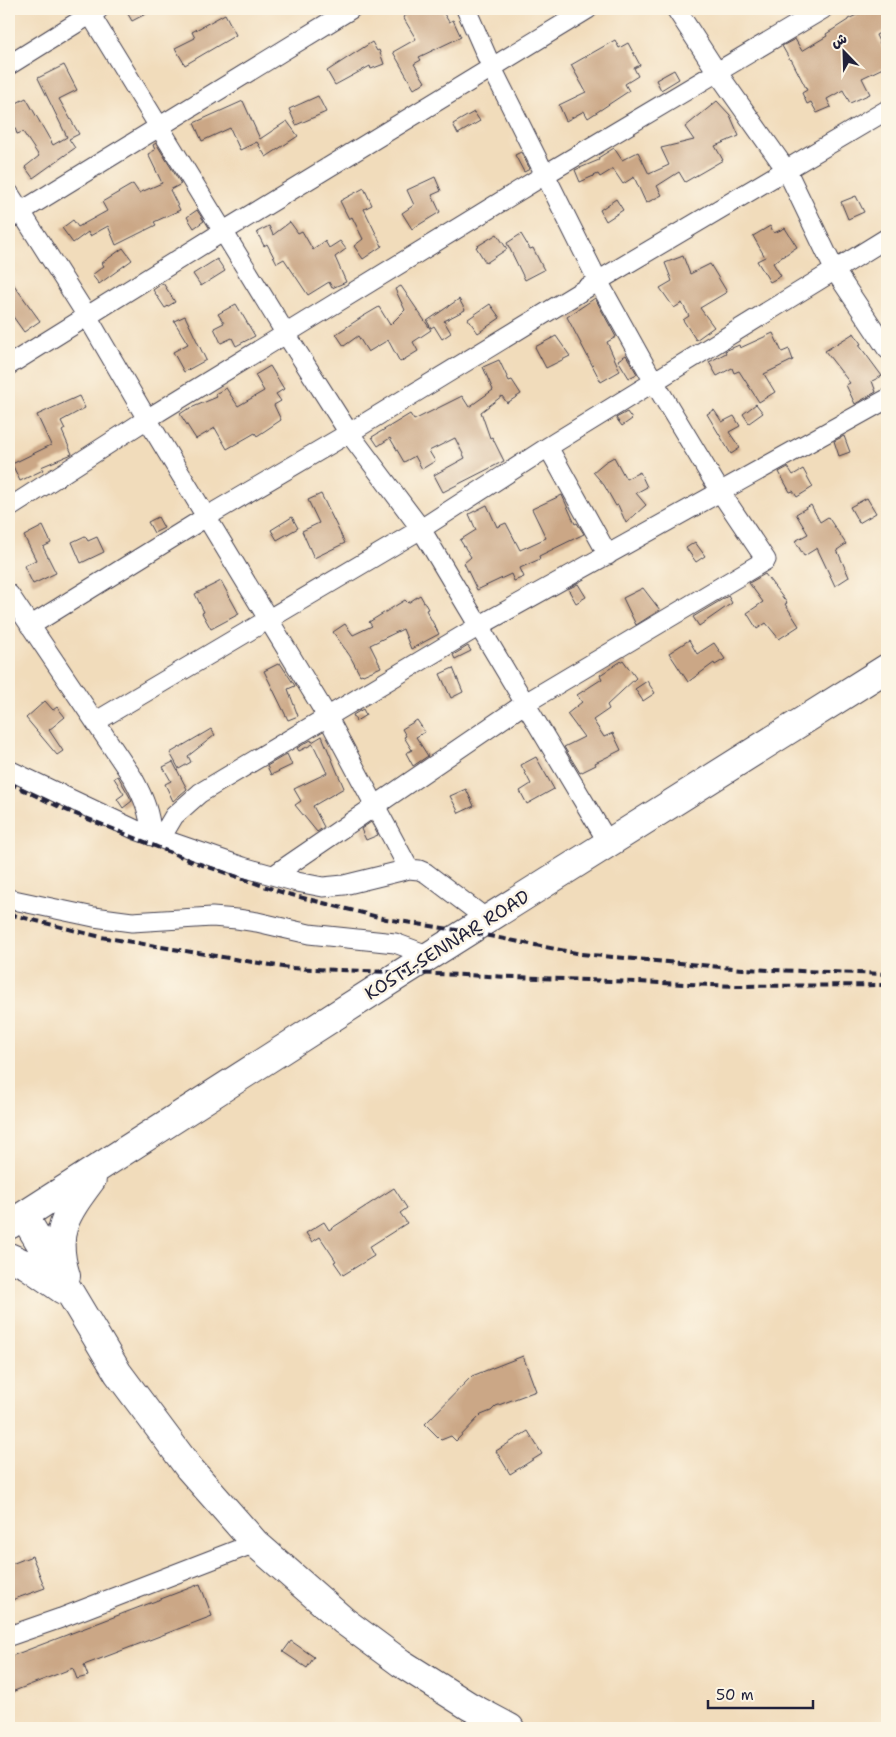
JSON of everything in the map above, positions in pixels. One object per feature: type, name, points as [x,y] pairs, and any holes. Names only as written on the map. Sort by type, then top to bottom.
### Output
[{"type":"highway","name":"KOSTI-SENNAR ROAD","points":[[16,1221],[430,956],[887,668]]},
{"type":"highway","points":[[72,1297],[60,1254],[60,1236],[65,1218],[102,1165]]},
{"type":"highway","points":[[16,1221],[72,1297],[118,1373],[164,1436],[189,1468],[255,1543],[344,1621],[401,1663],[469,1706],[510,1728]]},
{"type":"highway","points":[[9,1257],[27,1265],[72,1297]]},
{"type":"street","points":[[15,215],[351,9]]},
{"type":"street","points":[[274,875],[524,704],[766,560],[721,493],[654,382],[598,281],[491,66],[466,9]]},
{"type":"street","points":[[9,365],[491,66],[588,9]]},
{"type":"street","points":[[676,9],[717,72],[787,171],[835,272],[887,349]]},
{"type":"street","points":[[9,65],[92,10],[159,126],[286,334],[349,433],[421,529],[609,844]]},
{"type":"street","points":[[9,508],[147,419],[546,174],[818,10]]},
{"type":"street","points":[[30,626],[206,517],[887,110]]},
{"type":"street","points":[[9,193],[15,215],[87,316],[147,419],[327,716],[409,869]]},
{"type":"street","points":[[95,722],[421,529],[548,447],[835,272],[887,238]]},
{"type":"street","points":[[156,837],[174,816],[200,792],[479,626],[887,399]]},
{"type":"street","points":[[548,447],[608,554]]},
{"type":"street","points":[[9,594],[142,793],[156,837]]},
{"type":"street","points":[[9,770],[118,823],[243,867],[323,887],[344,885],[409,869],[419,870],[426,873],[488,920]]},
{"type":"street","points":[[9,899],[94,917],[132,922],[212,918],[244,920],[309,934],[395,943],[430,956]]},
{"type":"street","points":[[9,1636],[61,1618],[255,1543]]},
{"type":"building","points":[[125,9],[155,9],[132,21]]},
{"type":"building","points":[[417,9],[441,9],[449,22],[453,20],[461,37],[419,57],[421,60],[414,64],[425,82],[414,89],[393,52],[416,39],[403,17]]},
{"type":"building","points":[[861,9],[887,9],[887,29],[876,35],[887,59],[887,66],[862,78],[870,94],[850,103],[843,90],[827,99],[831,107],[817,113],[811,102],[807,104],[802,93],[807,90],[782,46],[795,39],[802,51],[827,36],[826,34],[848,19],[863,12]]},
{"type":"building","points":[[225,14],[236,35],[185,65],[175,48],[195,38],[192,32]]},
{"type":"building","points":[[615,40],[619,48],[628,43],[640,65],[634,68],[638,76],[625,84],[629,91],[588,118],[584,111],[566,121],[559,105],[586,92],[571,65]]},
{"type":"building","points":[[372,42],[377,51],[379,50],[384,64],[371,69],[370,66],[335,85],[327,71]]},
{"type":"building","points":[[64,65],[77,90],[59,99],[79,134],[69,139],[75,148],[33,178],[25,167],[39,156],[23,132],[17,134],[14,125],[9,128],[9,107],[26,98],[53,145],[67,137],[38,78]]},
{"type":"building","points":[[674,70],[679,79],[661,90],[656,80]]},
{"type":"building","points":[[318,96],[326,112],[296,125],[289,109]]},
{"type":"building","points":[[243,101],[260,139],[287,121],[298,136],[266,157],[257,142],[240,150],[230,128],[202,141],[194,123]]},
{"type":"building","points":[[717,101],[730,115],[739,136],[715,146],[723,160],[685,182],[679,172],[657,186],[662,195],[646,203],[634,177],[623,184],[613,169],[600,177],[598,174],[580,182],[575,170],[599,160],[598,158],[614,148],[622,160],[638,152],[649,174],[669,165],[661,148],[694,140],[685,127]]},
{"type":"building","points":[[474,112],[480,121],[458,134],[453,124]]},
{"type":"building","points":[[156,143],[181,184],[170,190],[180,210],[154,222],[156,225],[116,245],[108,226],[90,236],[88,232],[73,243],[62,228],[73,220],[78,227],[107,211],[102,202],[133,184],[139,193],[162,183],[148,154],[155,150],[153,145]]},
{"type":"building","points":[[521,152],[530,169],[524,172],[515,155]]},
{"type":"building","points":[[435,177],[441,191],[432,195],[440,212],[412,229],[402,213],[414,205],[407,190]]},
{"type":"building","points":[[364,188],[372,205],[364,209],[382,246],[363,259],[354,246],[363,239],[352,217],[349,219],[340,201]]},
{"type":"building","points":[[856,196],[864,212],[848,219],[841,202]]},
{"type":"building","points":[[616,199],[623,210],[606,221],[600,210]]},
{"type":"building","points":[[197,210],[204,221],[194,228],[187,217]]},
{"type":"building","points":[[290,222],[298,233],[302,231],[313,250],[325,241],[329,248],[340,241],[346,249],[335,257],[346,282],[332,288],[329,282],[308,295],[284,259],[277,263],[267,244],[264,246],[257,232],[269,226],[273,235]]},
{"type":"building","points":[[770,226],[774,233],[785,228],[797,247],[773,263],[781,276],[770,282],[757,261],[765,257],[753,236]]},
{"type":"building","points":[[497,234],[507,249],[486,263],[476,247]]},
{"type":"building","points":[[521,234],[530,249],[533,248],[544,270],[525,280],[507,243]]},
{"type":"building","points":[[123,248],[132,260],[99,284],[92,275],[104,266],[102,263]]},
{"type":"building","points":[[683,256],[690,274],[710,264],[727,292],[700,308],[714,327],[696,340],[683,320],[689,316],[682,303],[674,308],[660,288],[672,281],[665,263]]},
{"type":"building","points":[[217,259],[225,271],[201,286],[193,274]]},
{"type":"building","points":[[9,278],[40,321],[24,332],[9,311]]},
{"type":"building","points":[[163,283],[175,302],[165,308],[153,290]]},
{"type":"building","points":[[401,286],[431,330],[413,342],[418,351],[400,362],[388,340],[368,352],[358,336],[344,346],[336,334],[362,317],[379,307],[390,325],[405,310],[395,289]]},
{"type":"building","points":[[595,298],[616,337],[607,342],[620,371],[601,382],[567,317]]},
{"type":"building","points":[[459,299],[465,310],[444,321],[451,333],[442,339],[434,326],[431,328],[427,321]]},
{"type":"building","points":[[236,304],[255,336],[236,346],[232,338],[221,343],[214,328],[224,323],[218,314]]},
{"type":"building","points":[[490,304],[500,318],[478,333],[468,319]]},
{"type":"building","points":[[185,316],[206,360],[184,372],[173,352],[188,344],[174,321]]},
{"type":"building","points":[[773,333],[782,352],[789,349],[793,360],[764,374],[775,392],[759,402],[739,371],[734,373],[732,368],[717,376],[709,362],[726,353],[725,351],[739,345],[740,348]]},
{"type":"building","points":[[854,333],[861,344],[859,345],[882,376],[872,381],[876,392],[855,404],[846,385],[850,383],[825,351]]},
{"type":"building","points":[[556,336],[570,356],[546,368],[535,347]]},
{"type":"building","points":[[626,355],[637,374],[629,378],[618,360]]},
{"type":"building","points":[[499,360],[509,381],[512,380],[521,394],[507,403],[502,396],[481,412],[490,438],[492,437],[504,461],[443,492],[434,475],[465,458],[455,438],[429,451],[435,461],[422,469],[415,456],[404,462],[390,438],[378,446],[372,437],[410,414],[414,420],[462,396],[469,407],[493,390],[483,367]]},
{"type":"building","points":[[270,366],[284,389],[276,394],[281,401],[274,405],[281,420],[257,436],[255,433],[227,449],[215,428],[196,439],[180,414],[217,397],[215,394],[226,388],[238,406],[264,391],[255,375]]},
{"type":"building","points":[[79,396],[85,408],[61,421],[65,429],[62,431],[72,454],[41,467],[43,470],[20,481],[12,464],[51,445],[37,415]]},
{"type":"building","points":[[756,404],[763,413],[749,423],[743,414]]},
{"type":"building","points":[[714,410],[722,422],[734,416],[740,426],[729,432],[740,448],[731,454],[707,414]]},
{"type":"building","points":[[627,412],[632,419],[622,426],[616,418]]},
{"type":"building","points":[[844,436],[850,452],[839,456],[834,441]]},
{"type":"building","points":[[614,457],[626,479],[640,472],[647,487],[636,493],[646,505],[626,523],[618,505],[616,506],[604,485],[593,472]]},
{"type":"building","points":[[788,467],[793,475],[803,469],[813,487],[797,497],[793,491],[790,492],[779,472]]},
{"type":"building","points":[[321,494],[345,543],[314,558],[302,531],[319,523],[308,500]]},
{"type":"building","points":[[562,495],[575,524],[577,523],[584,534],[539,556],[540,559],[520,568],[524,577],[514,581],[511,574],[477,590],[464,563],[471,557],[460,540],[476,530],[469,514],[487,505],[497,527],[506,523],[520,550],[546,538],[532,509]]},
{"type":"building","points":[[867,498],[876,513],[859,523],[850,507]]},
{"type":"building","points":[[811,505],[820,522],[828,517],[846,544],[837,550],[849,577],[835,586],[817,548],[804,556],[795,541],[808,534],[796,514]]},
{"type":"building","points":[[158,517],[164,528],[154,533],[148,522]]},
{"type":"building","points":[[292,517],[298,528],[277,540],[271,530]]},
{"type":"building","points":[[43,526],[51,543],[43,547],[56,573],[33,584],[24,566],[36,560],[24,536]]},
{"type":"building","points":[[85,536],[88,541],[97,537],[104,552],[81,563],[72,542]]},
{"type":"building","points":[[695,542],[705,556],[696,562],[686,548]]},
{"type":"building","points":[[765,574],[787,603],[785,604],[799,626],[779,639],[766,623],[757,629],[747,613],[763,602],[749,583]]},
{"type":"building","points":[[221,581],[239,614],[211,629],[202,613],[204,612],[195,594]]},
{"type":"building","points":[[578,584],[586,597],[576,603],[568,589]]},
{"type":"building","points":[[643,588],[660,610],[636,625],[623,598]]},
{"type":"building","points":[[420,595],[439,634],[411,649],[403,629],[370,645],[381,667],[360,675],[350,656],[333,632],[345,624],[353,635],[372,626],[369,622],[405,600],[408,603]]},
{"type":"building","points":[[728,596],[732,603],[699,626],[693,617]]},
{"type":"building","points":[[689,640],[697,654],[714,643],[725,659],[715,665],[714,663],[688,682],[669,653]]},
{"type":"building","points":[[468,646],[471,651],[455,659],[453,655]]},
{"type":"building","points":[[623,660],[636,678],[607,705],[609,709],[593,720],[604,737],[613,733],[621,750],[580,773],[564,747],[584,737],[567,714],[582,702],[577,695],[602,679],[600,675]]},
{"type":"building","points":[[280,663],[295,686],[288,689],[298,716],[288,720],[264,671]]},
{"type":"building","points":[[453,668],[463,692],[451,698],[440,674]]},
{"type":"building","points":[[647,681],[655,693],[643,701],[635,689]]},
{"type":"building","points":[[45,701],[53,710],[57,707],[65,717],[49,730],[63,751],[57,755],[26,718]]},
{"type":"building","points":[[363,709],[366,715],[356,721],[353,715]]},
{"type":"building","points":[[417,720],[425,732],[416,737],[428,756],[413,766],[406,753],[412,750],[404,737],[406,736],[402,729]]},
{"type":"building","points":[[211,729],[215,735],[188,756],[191,762],[179,769],[170,753]]},
{"type":"building","points":[[322,736],[344,788],[313,806],[324,827],[317,832],[295,805],[301,801],[294,789],[327,773],[313,744],[299,751],[297,748]]},
{"type":"building","points":[[287,754],[292,765],[271,775],[267,766]]},
{"type":"building","points":[[536,757],[554,789],[527,804],[520,791],[531,784],[521,765]]},
{"type":"building","points":[[173,762],[187,789],[173,801],[165,784],[171,781],[163,767]]},
{"type":"building","points":[[118,776],[132,801],[123,808],[117,799],[124,794],[114,778]]},
{"type":"building","points":[[466,789],[474,806],[459,813],[450,796]]},
{"type":"building","points":[[371,822],[378,835],[366,840],[361,829]]},
{"type":"building","points":[[394,1188],[407,1208],[400,1213],[407,1223],[369,1247],[374,1256],[343,1275],[320,1237],[312,1242],[306,1233],[324,1222],[329,1230]]},
{"type":"building","points":[[523,1356],[536,1391],[496,1406],[491,1411],[481,1415],[456,1441],[451,1436],[441,1440],[425,1424],[472,1376]]},
{"type":"building","points":[[528,1431],[542,1454],[510,1474],[496,1451]]},
{"type":"building","points":[[32,1556],[45,1588],[9,1601],[9,1565]]},
{"type":"building","points":[[200,1584],[212,1616],[84,1665],[88,1676],[77,1679],[73,1668],[9,1693],[9,1657]]},
{"type":"building","points":[[291,1641],[314,1657],[307,1668],[283,1652]]},
{"type":"railway","points":[[9,783],[66,810],[194,862],[284,893],[386,919],[469,932],[581,954],[743,969],[887,974]]},
{"type":"railway","points":[[9,914],[101,937],[289,968],[736,986],[887,985]]}]
